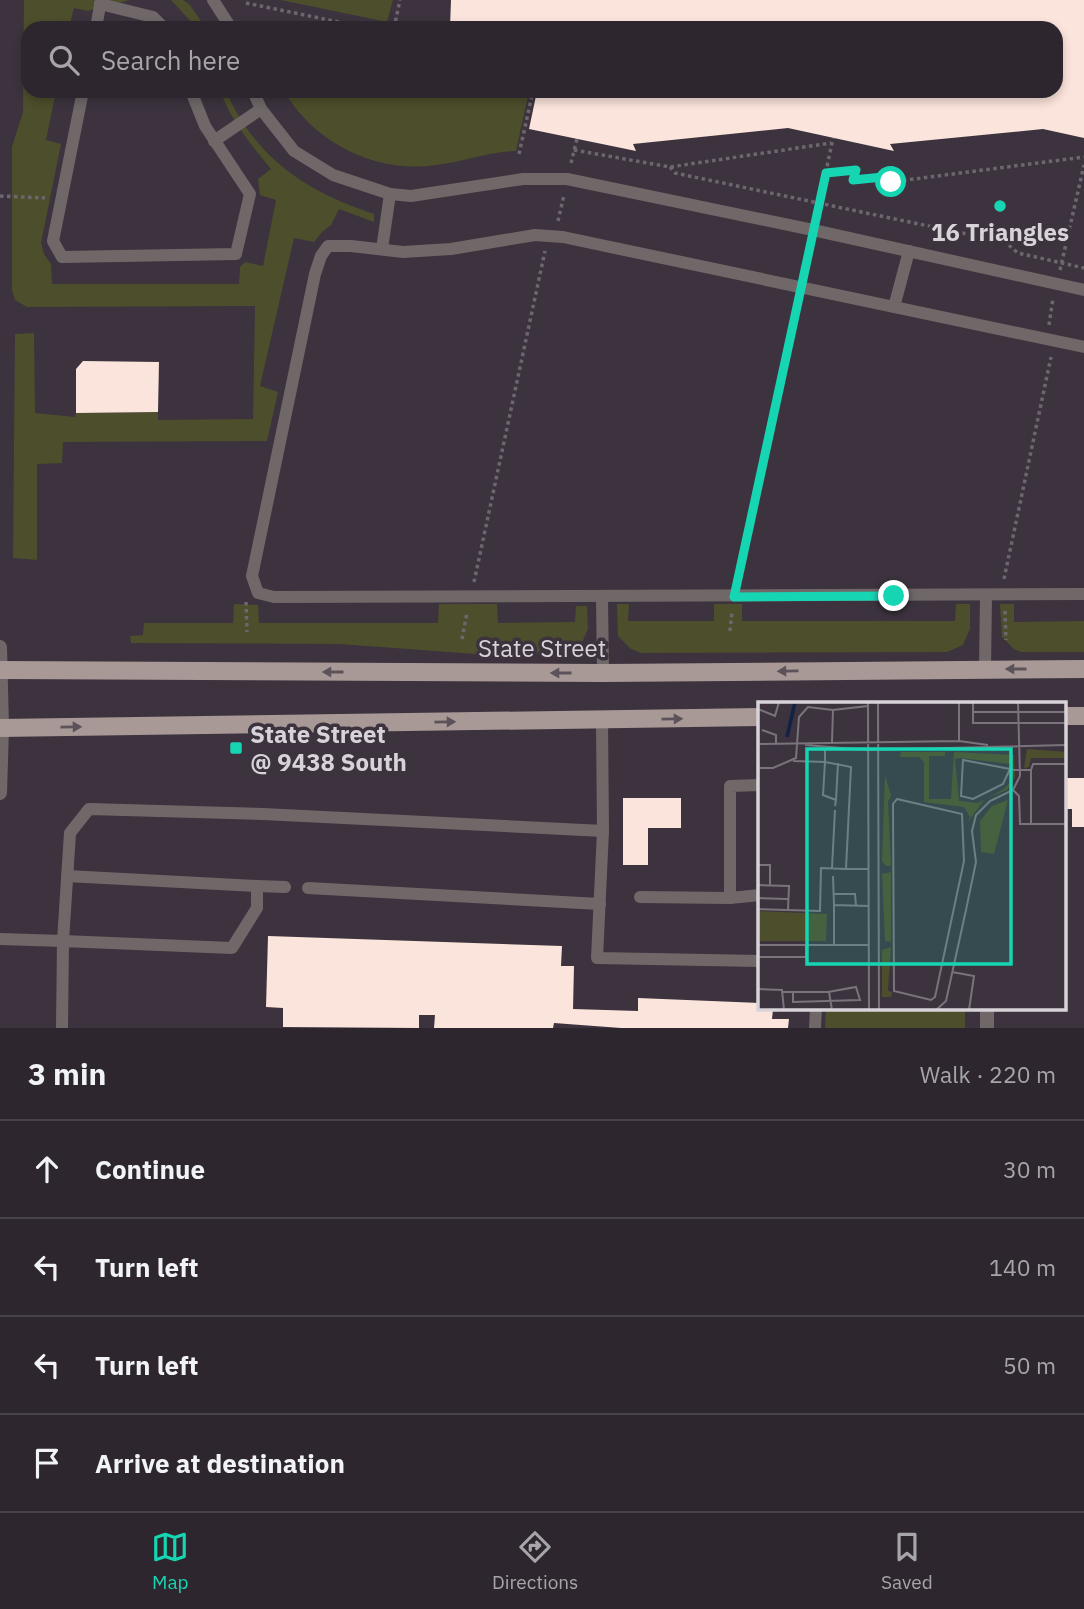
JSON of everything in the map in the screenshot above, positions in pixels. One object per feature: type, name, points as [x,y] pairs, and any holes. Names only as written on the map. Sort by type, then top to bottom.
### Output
[{"type":"main road","name":"State Street","points":[[0,670],[603,673],[1084,669]]},
{"type":"main road","points":[[1066,716],[1084,716]]},
{"type":"main road","points":[[1,728],[758,718]]},
{"type":"street","points":[[0,647],[0,793]]},
{"type":"street","points":[[987,1010],[987,1028]]},
{"type":"lane","points":[[213,0],[226,21]]},
{"type":"lane","points":[[97,21],[101,2],[153,17],[157,21]]},
{"type":"lane","points":[[82,98],[53,241],[62,257],[236,254],[250,194],[205,126],[194,98]]},
{"type":"lane","points":[[256,98],[261,109],[294,151],[333,175],[390,194],[411,196],[523,179],[567,179],[1084,290]]},
{"type":"lane","points":[[214,141],[261,109]]},
{"type":"lane","points":[[382,249],[390,194]]},
{"type":"lane","points":[[1084,347],[552,236],[535,235],[451,249],[403,252],[328,246],[321,256],[253,576],[258,593],[274,597],[1084,594]]},
{"type":"lane","points":[[894,307],[909,251]]},
{"type":"lane","points":[[985,669],[986,595]]},
{"type":"lane","points":[[602,597],[603,673]]},
{"type":"lane","points":[[602,720],[603,831],[597,958],[758,961]]},
{"type":"lane","points":[[730,898],[730,786],[758,785]]},
{"type":"lane","points":[[62,1028],[63,942],[70,833],[89,809],[263,814],[603,831]]},
{"type":"lane","points":[[67,876],[285,887]]},
{"type":"lane","points":[[0,939],[232,948],[257,908],[257,886]]},
{"type":"lane","points":[[308,888],[600,904]]},
{"type":"lane","points":[[640,897],[730,898],[758,895]]},
{"type":"lane","points":[[815,1028],[816,1010]]},
{"type":"path","points":[[396,21],[400,0]]},
{"type":"path","points":[[246,3],[334,21]]},
{"type":"path","points":[[519,154],[531,98]]},
{"type":"path","points":[[462,639],[546,246],[557,226],[577,139]]},
{"type":"path","points":[[574,150],[670,167],[833,140],[734,597],[730,631]]},
{"type":"path","points":[[826,173],[856,170],[853,180],[893,176],[891,182],[1084,157]]},
{"type":"path","points":[[1006,640],[1004,575],[1052,351],[1048,326],[1084,165]]},
{"type":"path","points":[[670,167],[675,173],[1005,242],[1018,253],[1084,268]]},
{"type":"path","points":[[0,196],[61,200]]},
{"type":"path","points":[[246,593],[247,632]]},
{"type":"green space","points":[[24,0],[130,0],[88,11],[74,8],[71,21],[24,21]]},
{"type":"green space","points":[[171,0],[183,0],[189,4],[201,21],[190,21]]},
{"type":"green space","points":[[281,0],[393,0],[387,21]]},
{"type":"green space","points":[[23,98],[55,98],[46,140],[61,144],[41,243],[51,264],[52,284],[239,284],[240,267],[245,262],[263,266],[276,200],[260,195],[258,179],[271,169],[236,122],[223,98],[230,98],[252,135],[268,154],[286,169],[327,195],[374,214],[374,222],[339,209],[331,225],[314,242],[294,238],[260,386],[278,392],[267,441],[63,442],[62,463],[37,464],[37,560],[13,558],[15,334],[34,333],[35,413],[75,417],[76,413],[158,412],[158,420],[253,419],[255,306],[27,307],[15,300],[12,290],[12,147],[23,112]]},
{"type":"green space","points":[[289,98],[527,98],[516,151],[446,164],[413,167],[391,165],[349,151],[329,140]]},
{"type":"green space","points":[[234,604],[258,605],[259,623],[438,623],[439,604],[497,604],[498,623],[575,622],[576,606],[587,606],[588,629],[580,647],[564,653],[476,654],[339,644],[131,643],[130,636],[143,635],[144,623],[233,623]]},
{"type":"green space","points":[[617,604],[629,604],[628,621],[714,621],[714,604],[742,604],[742,621],[955,621],[956,604],[970,604],[970,629],[963,645],[947,652],[641,653],[631,649],[618,636]]},
{"type":"green space","points":[[1000,604],[1014,604],[1014,622],[1084,621],[1084,652],[1021,652],[1014,649],[1002,637]]},
{"type":"green space","points":[[826,1010],[965,1010],[965,1028],[825,1028]]},
{"type":"building","points":[[451,0],[1084,0],[1084,138],[1043,129],[890,144],[894,151],[788,128],[633,144],[636,151],[529,129],[536,98],[1063,98],[1063,21],[450,21]]},
{"type":"building","points":[[83,361],[159,362],[158,412],[76,413],[76,369]]},
{"type":"building","points":[[1066,778],[1084,778],[1084,827],[1072,827],[1072,809],[1066,809]]},
{"type":"building","points":[[623,798],[681,798],[681,828],[648,828],[648,865],[623,865]]},
{"type":"building","points":[[268,936],[562,946],[561,966],[574,966],[573,1009],[638,1011],[638,998],[758,1003],[758,1010],[773,1010],[772,1019],[789,1019],[788,1028],[621,1028],[554,1023],[553,1028],[434,1028],[435,1015],[419,1015],[419,1028],[283,1027],[283,1008],[266,1007]]},
{"type":"place","name":"16 Triangles","points":[[1000,206]]},
{"type":"place","name":"State Street @ 9438 South","points":[[236,748]]},
{"type":"route","points":[[891,182],[893,176],[853,180],[856,170],[826,173],[734,597],[894,596]]}]
